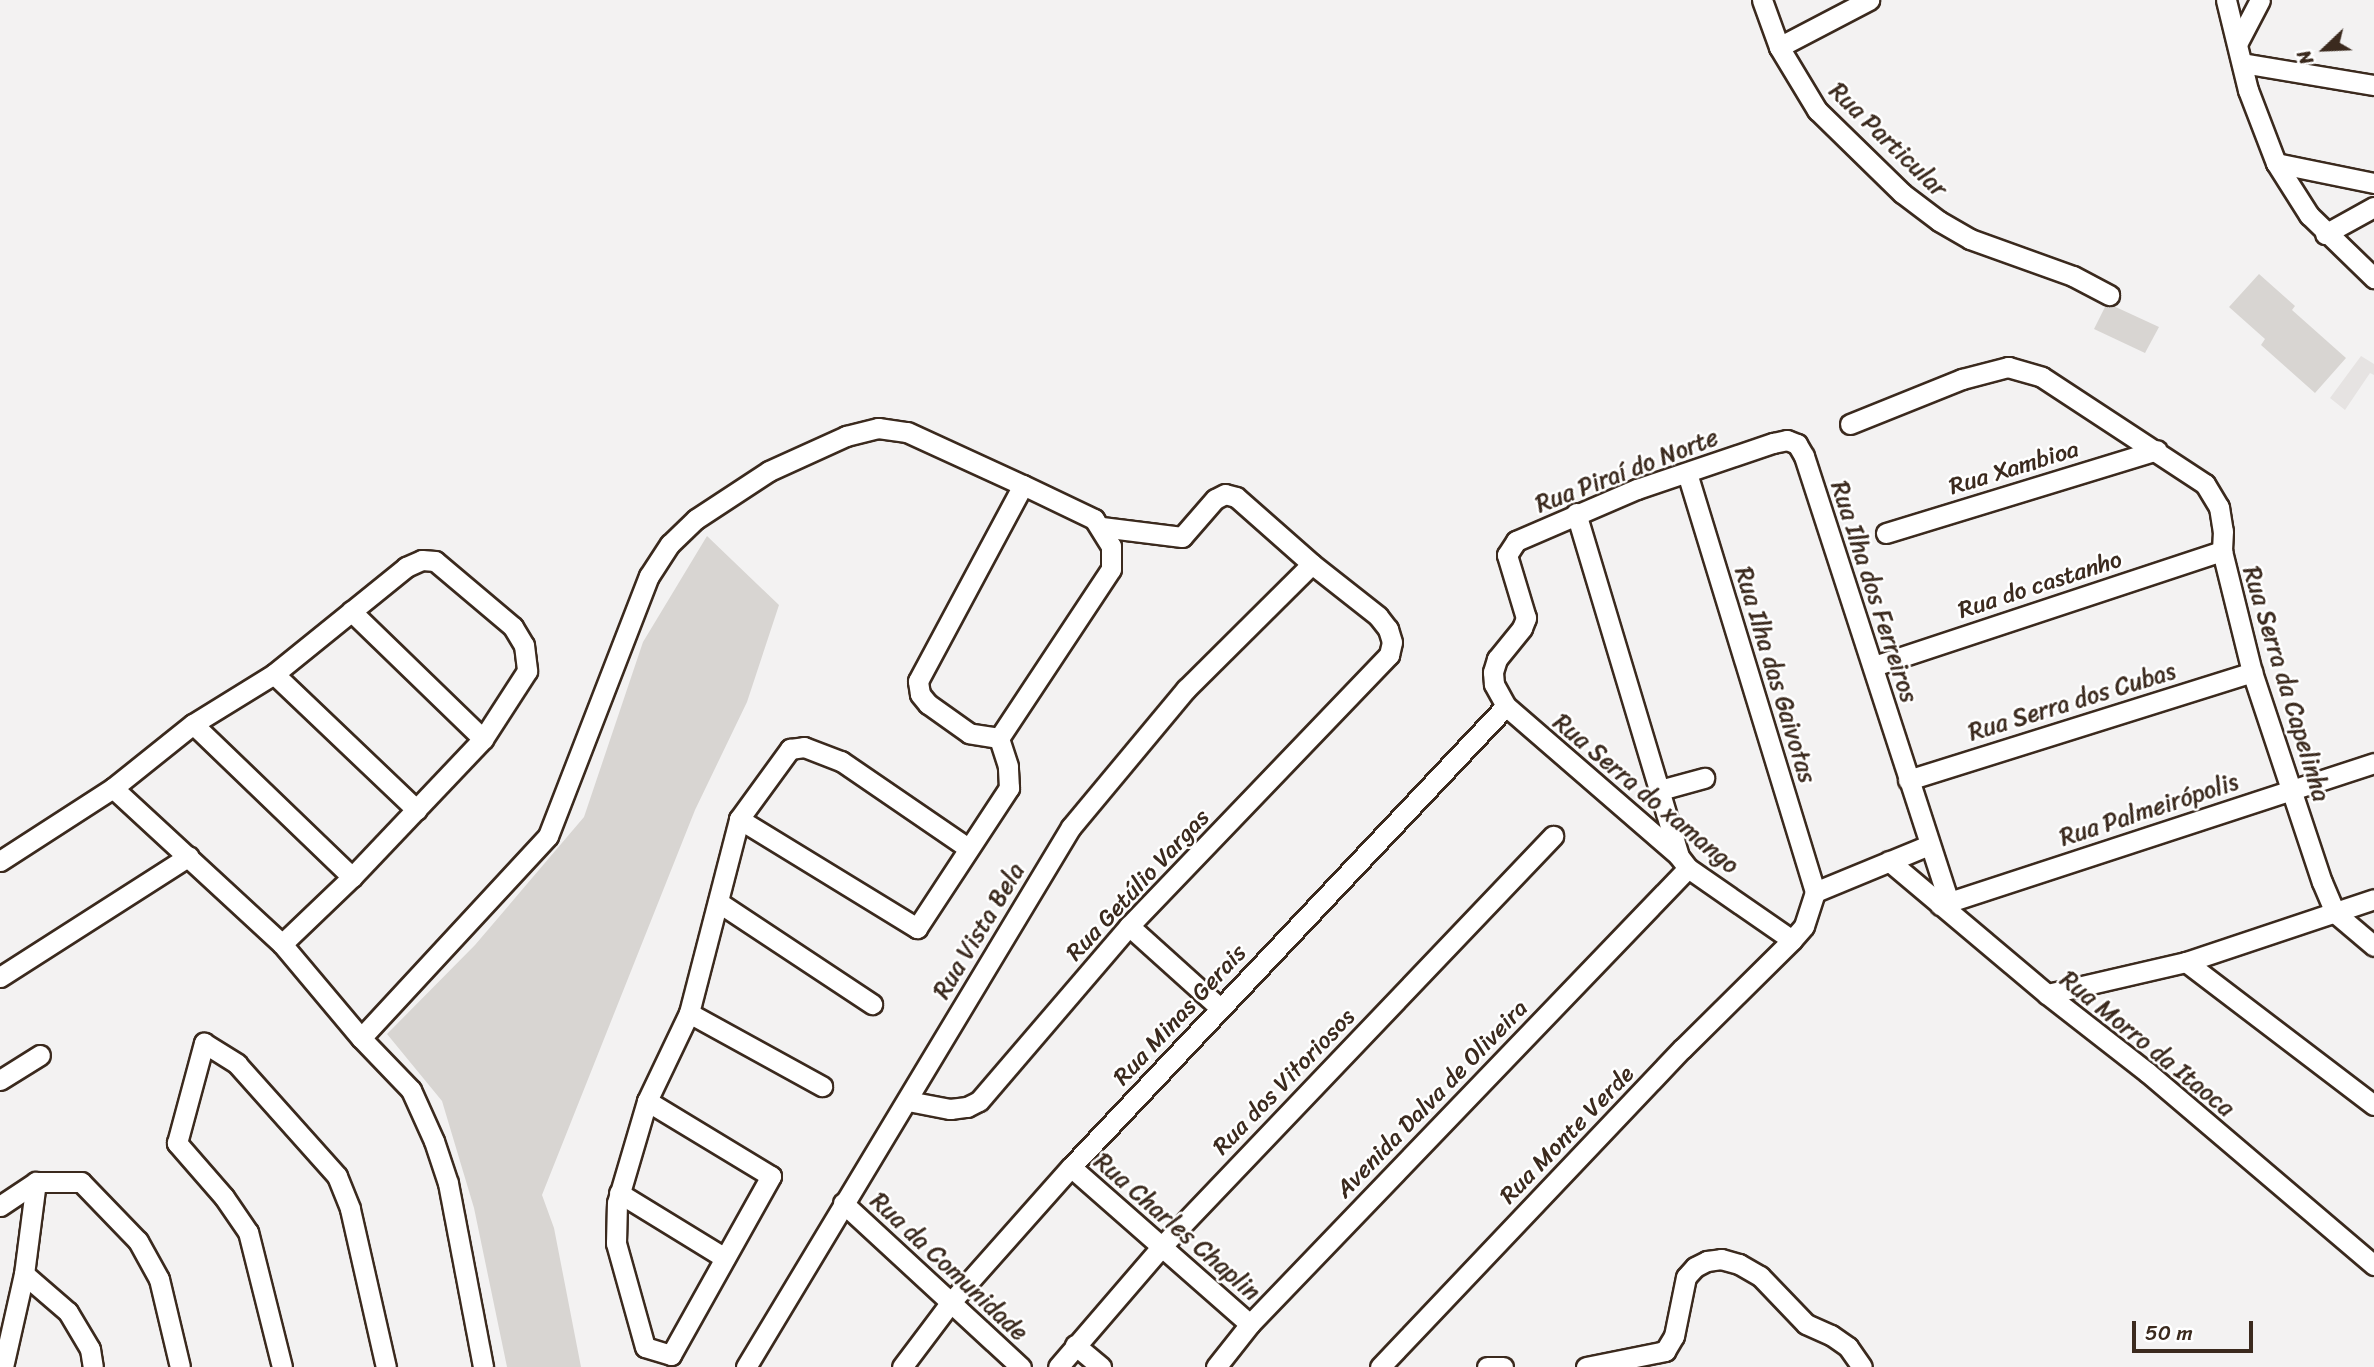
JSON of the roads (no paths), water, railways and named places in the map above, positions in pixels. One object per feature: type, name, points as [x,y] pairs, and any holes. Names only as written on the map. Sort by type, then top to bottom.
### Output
[{"type":"street","name":"Rua Particular","points":[[1762,0],[1779,47],[1817,110],[1902,193],[1938,221],[2001,252],[2073,276],[2109,295]]},
{"type":"street","points":[[1779,47],[1869,0]]},
{"type":"street","points":[[2226,0],[2248,90],[2291,191],[2325,234],[2374,278]]},
{"type":"street","points":[[2238,42],[2260,0]]},
{"type":"street","points":[[2242,63],[2374,85]]},
{"type":"street","points":[[2277,163],[2374,183]]},
{"type":"street","points":[[2325,234],[2374,207]]},
{"type":"street","points":[[1850,424],[1962,379],[2008,367],[2042,377],[2157,450]]},
{"type":"street","points":[[361,1038],[548,836],[649,576],[670,544],[696,519],[769,471],[846,436],[878,428],[907,432],[1094,519],[1102,527],[1111,546],[1111,569],[999,738]]},
{"type":"street","name":"Rua Ilha dos Ferreiros","points":[[1773,443],[1787,440],[1797,444],[1804,456],[1874,666],[1944,903]]},
{"type":"street","name":"Rua Piraí do Norte","points":[[1506,706],[1494,684],[1493,671],[1497,659],[1522,628],[1526,618],[1507,555],[1516,541],[1576,513],[1773,443]]},
{"type":"street","name":"Rua Xambioa","points":[[1885,533],[2157,450]]},
{"type":"street","name":"Rua Serra da Capelinha","points":[[2157,450],[2206,484],[2218,507],[2224,531],[2222,551],[2252,671],[2335,913]]},
{"type":"street","name":"Rua Ilha das Gaivotas","points":[[1687,473],[1815,892]]},
{"type":"street","points":[[999,738],[986,738],[969,733],[928,704],[920,694],[918,681],[1023,485]]},
{"type":"street","points":[[1102,527],[1182,537],[1215,499],[1225,494],[1236,498],[1312,564]]},
{"type":"street","points":[[1576,513],[1683,862]]},
{"type":"street","name":"Rua do castanho","points":[[1874,666],[2222,551]]},
{"type":"street","points":[[0,861],[113,788],[193,724],[274,674],[407,567],[428,560],[440,564],[513,626],[524,645],[527,671],[483,739],[352,877],[282,944]]},
{"type":"street","name":"Rua Getúlio Vargas","points":[[908,1101],[950,1109],[967,1107],[979,1101],[1129,926],[1389,655],[1392,642],[1388,629],[1378,616],[1312,564]]},
{"type":"street","name":"Rua Vista Bela","points":[[746,1367],[1071,827],[1186,689],[1312,564]]},
{"type":"street","points":[[351,611],[483,739]]},
{"type":"street","name":"Rua Serra dos Cubas","points":[[1908,780],[2252,671]]},
{"type":"street","points":[[274,674],[417,810]]},
{"type":"street","name":"Rua Serra do xamango","points":[[1506,706],[1683,862],[1792,940]]},
{"type":"street","name":"Rua Minas Gerais","points":[[902,1367],[951,1302],[1071,1167],[1506,706]]},
{"type":"street","points":[[193,724],[352,877]]},
{"type":"street","points":[[739,819],[917,928],[1009,788],[1008,766],[999,738]]},
{"type":"street","points":[[647,1101],[771,1176],[671,1355],[645,1347],[616,1243],[619,1194],[647,1101],[689,1013],[739,819],[790,749],[804,747],[841,761],[968,848]]},
{"type":"street","name":"Rua Palmeirópolis","points":[[1944,903],[2374,763]]},
{"type":"street","points":[[1660,790],[1704,778]]},
{"type":"street","points":[[113,788],[282,944],[361,1038],[411,1090],[434,1141],[448,1183],[483,1367]]},
{"type":"street","name":"Rua dos Vitoriosos","points":[[1058,1367],[1162,1246],[1553,836]]},
{"type":"street","points":[[1815,892],[1929,845]]},
{"type":"street","points":[[0,977],[189,856]]},
{"type":"street","name":"Rua Morro da Itaoca","points":[[1889,860],[1944,903],[2047,994],[2147,1072],[2374,1265]]},
{"type":"street","name":"Avenida Dalva de Oliveira","points":[[1216,1367],[1250,1324],[1683,862]]},
{"type":"street","name":"Rua Monte Verde","points":[[1380,1367],[1682,1049],[1792,940],[1804,926],[1815,892]]},
{"type":"street","points":[[2047,994],[2186,962],[2374,899]]},
{"type":"street","points":[[718,902],[872,1004]]},
{"type":"street","points":[[2335,913],[2374,946]]},
{"type":"street","points":[[1129,926],[1220,1008]]},
{"type":"street","points":[[2186,962],[2374,1104]]},
{"type":"street","points":[[689,1013],[822,1086]]},
{"type":"street","points":[[282,1367],[248,1233],[224,1198],[177,1143],[204,1043],[237,1064],[337,1176],[350,1209],[386,1367]]},
{"type":"street","points":[[0,1080],[40,1055]]},
{"type":"street","name":"Rua Charles Chaplin","points":[[1071,1167],[1250,1324]]},
{"type":"street","points":[[0,1206],[36,1182],[81,1182],[138,1241],[159,1279],[180,1367]]},
{"type":"street","points":[[3,1367],[6,1322],[24,1274],[36,1182]]},
{"type":"street","points":[[619,1194],[725,1258]]},
{"type":"street","name":"Rua da Comunidade","points":[[843,1203],[1021,1367]]},
{"type":"street","points":[[1586,1367],[1665,1351],[1674,1336],[1686,1277],[1695,1267],[1721,1259],[1739,1264],[1760,1276],[1806,1324],[1832,1335],[1848,1347],[1862,1367]]},
{"type":"street","points":[[24,1274],[68,1312],[87,1342],[93,1367]]},
{"type":"street","points":[[1075,1345],[1101,1367]]},
{"type":"street","points":[[1487,1367],[1503,1367]]}]
